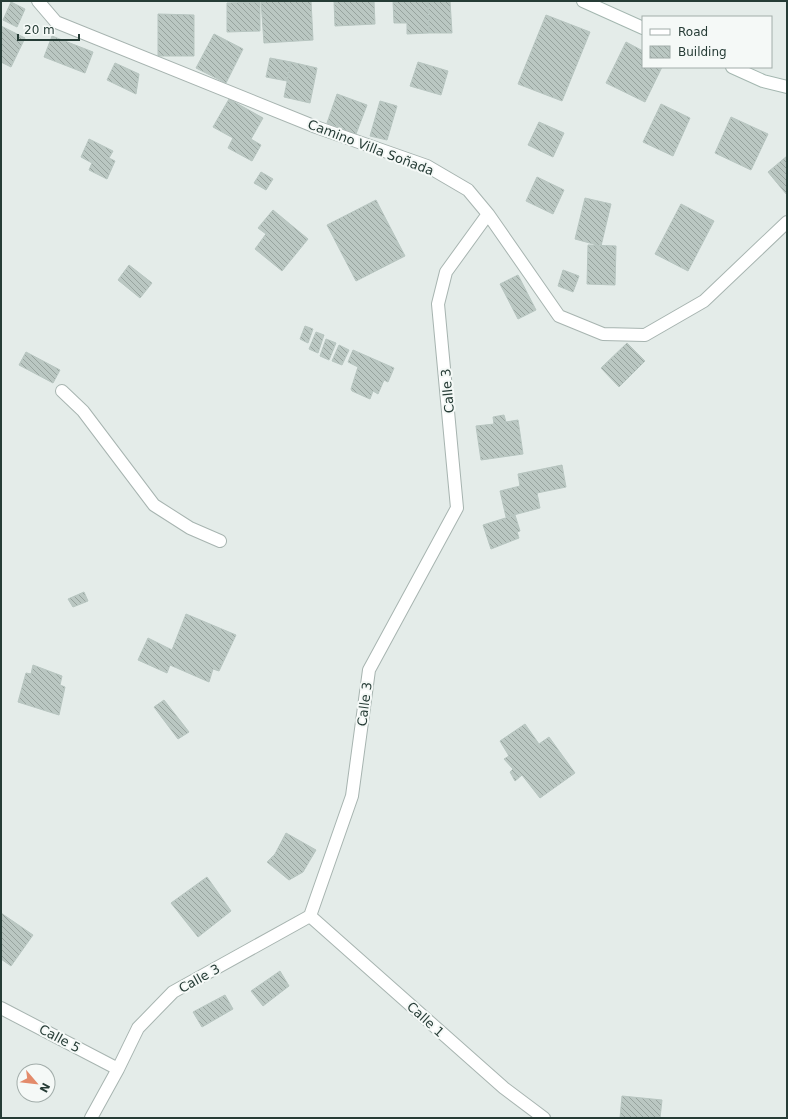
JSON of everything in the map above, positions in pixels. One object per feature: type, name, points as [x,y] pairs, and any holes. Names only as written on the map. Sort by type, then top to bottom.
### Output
[{"type":"street","name":"Camino Villa Soñada","points":[[38,1],[56,22],[316,127],[427,166],[468,190],[488,214],[559,316],[603,334],[646,335],[704,301],[787,222]]},
{"type":"street","points":[[583,1],[642,28]]},
{"type":"street","points":[[734,68],[763,81],[787,87]]},
{"type":"street","name":"Calle 3","points":[[91,1118],[118,1069],[138,1028],[174,992],[310,916],[352,796],[369,670],[457,508],[438,304],[446,272],[488,214]]},
{"type":"street","points":[[62,391],[83,411],[154,505],[190,528],[220,541]]},
{"type":"street","name":"Calle 1","points":[[310,916],[504,1088],[544,1118]]},
{"type":"street","name":"Calle 5","points":[[1,1008],[118,1069]]},
{"type":"building","points":[[261,1],[311,1],[313,40],[264,43]]},
{"type":"building","points":[[334,1],[374,1],[375,24],[335,26]]},
{"type":"building","points":[[393,1],[428,1],[429,33],[407,34],[407,23],[394,23]]},
{"type":"building","points":[[428,1],[450,1],[452,33],[429,33]]},
{"type":"building","points":[[11,2],[25,9],[17,27],[3,20]]},
{"type":"building","points":[[260,2],[260,31],[227,32],[227,3]]},
{"type":"building","points":[[158,14],[194,15],[194,56],[158,56]]},
{"type":"building","points":[[546,15],[590,32],[562,101],[518,84]]},
{"type":"building","points":[[1,26],[25,38],[11,67],[1,62]]},
{"type":"building","points":[[214,34],[243,49],[226,83],[196,68]]},
{"type":"building","points":[[52,36],[93,52],[85,73],[44,57]]},
{"type":"building","points":[[626,42],[642,50],[642,68],[662,68],[645,102],[606,83]]},
{"type":"building","points":[[270,58],[291,62],[287,81],[266,77]]},
{"type":"building","points":[[291,62],[317,68],[310,103],[284,97]]},
{"type":"building","points":[[418,62],[448,71],[441,95],[410,86]]},
{"type":"building","points":[[115,63],[139,74],[136,94],[107,80]]},
{"type":"building","points":[[337,94],[367,105],[356,134],[327,123]]},
{"type":"building","points":[[229,99],[263,118],[251,139],[261,145],[252,161],[228,148],[233,138],[213,127]]},
{"type":"building","points":[[380,101],[397,106],[387,140],[370,136]]},
{"type":"building","points":[[661,104],[690,118],[673,156],[643,142]]},
{"type":"building","points":[[731,117],[768,134],[751,170],[715,153]]},
{"type":"building","points":[[539,122],[564,133],[553,157],[528,145]]},
{"type":"building","points":[[89,139],[113,151],[109,158],[115,161],[107,179],[89,170],[92,163],[81,157]]},
{"type":"building","points":[[787,156],[787,195],[768,172]]},
{"type":"building","points":[[261,172],[273,179],[266,190],[254,183]]},
{"type":"building","points":[[537,177],[564,190],[553,214],[526,201]]},
{"type":"building","points":[[585,198],[611,204],[601,246],[575,239]]},
{"type":"building","points":[[376,200],[405,256],[356,281],[327,225]]},
{"type":"building","points":[[681,204],[714,221],[688,271],[655,254]]},
{"type":"building","points":[[273,210],[308,239],[282,271],[255,249],[266,234],[258,228]]},
{"type":"building","points":[[588,245],[616,246],[615,285],[587,284]]},
{"type":"building","points":[[129,265],[152,283],[140,298],[118,280]]},
{"type":"building","points":[[563,270],[579,276],[573,292],[558,286]]},
{"type":"building","points":[[518,275],[536,310],[518,319],[500,284]]},
{"type":"building","points":[[305,326],[313,329],[308,343],[300,339]]},
{"type":"building","points":[[316,332],[324,335],[318,353],[309,349]]},
{"type":"building","points":[[326,339],[336,343],[329,360],[320,356]]},
{"type":"building","points":[[627,343],[645,361],[619,387],[601,368]]},
{"type":"building","points":[[339,345],[349,350],[342,365],[332,361]]},
{"type":"building","points":[[353,350],[394,368],[388,382],[384,380],[378,394],[373,391],[370,399],[352,391],[351,389],[358,367],[348,362]]},
{"type":"building","points":[[26,352],[60,370],[53,383],[19,365]]},
{"type":"building","points":[[504,415],[506,422],[518,420],[523,454],[481,460],[476,426],[494,424],[493,417]]},
{"type":"building","points":[[562,465],[566,487],[537,493],[540,508],[506,517],[500,491],[520,486],[518,474]]},
{"type":"building","points":[[515,515],[520,531],[517,532],[519,538],[491,549],[483,525]]},
{"type":"building","points":[[84,592],[88,601],[73,607],[68,599]]},
{"type":"building","points":[[186,614],[236,635],[219,671],[213,669],[209,682],[170,665],[167,673],[138,660],[148,638],[172,650]]},
{"type":"building","points":[[33,665],[62,676],[60,685],[65,687],[59,715],[18,702],[26,673],[31,674]]},
{"type":"building","points":[[164,700],[189,732],[178,739],[154,707]]},
{"type":"building","points":[[525,724],[539,744],[549,737],[575,773],[540,798],[522,775],[515,781],[510,772],[513,769],[504,759],[509,756],[500,741]]},
{"type":"building","points":[[286,833],[316,850],[303,872],[289,880],[267,862],[275,854]]},
{"type":"building","points":[[207,877],[231,911],[198,937],[171,903]]},
{"type":"building","points":[[1,913],[33,935],[11,966],[1,959]]},
{"type":"building","points":[[280,971],[289,986],[263,1006],[251,991]]},
{"type":"building","points":[[225,995],[233,1009],[202,1027],[193,1012]]},
{"type":"building","points":[[622,1096],[662,1100],[660,1118],[620,1118]]}]
